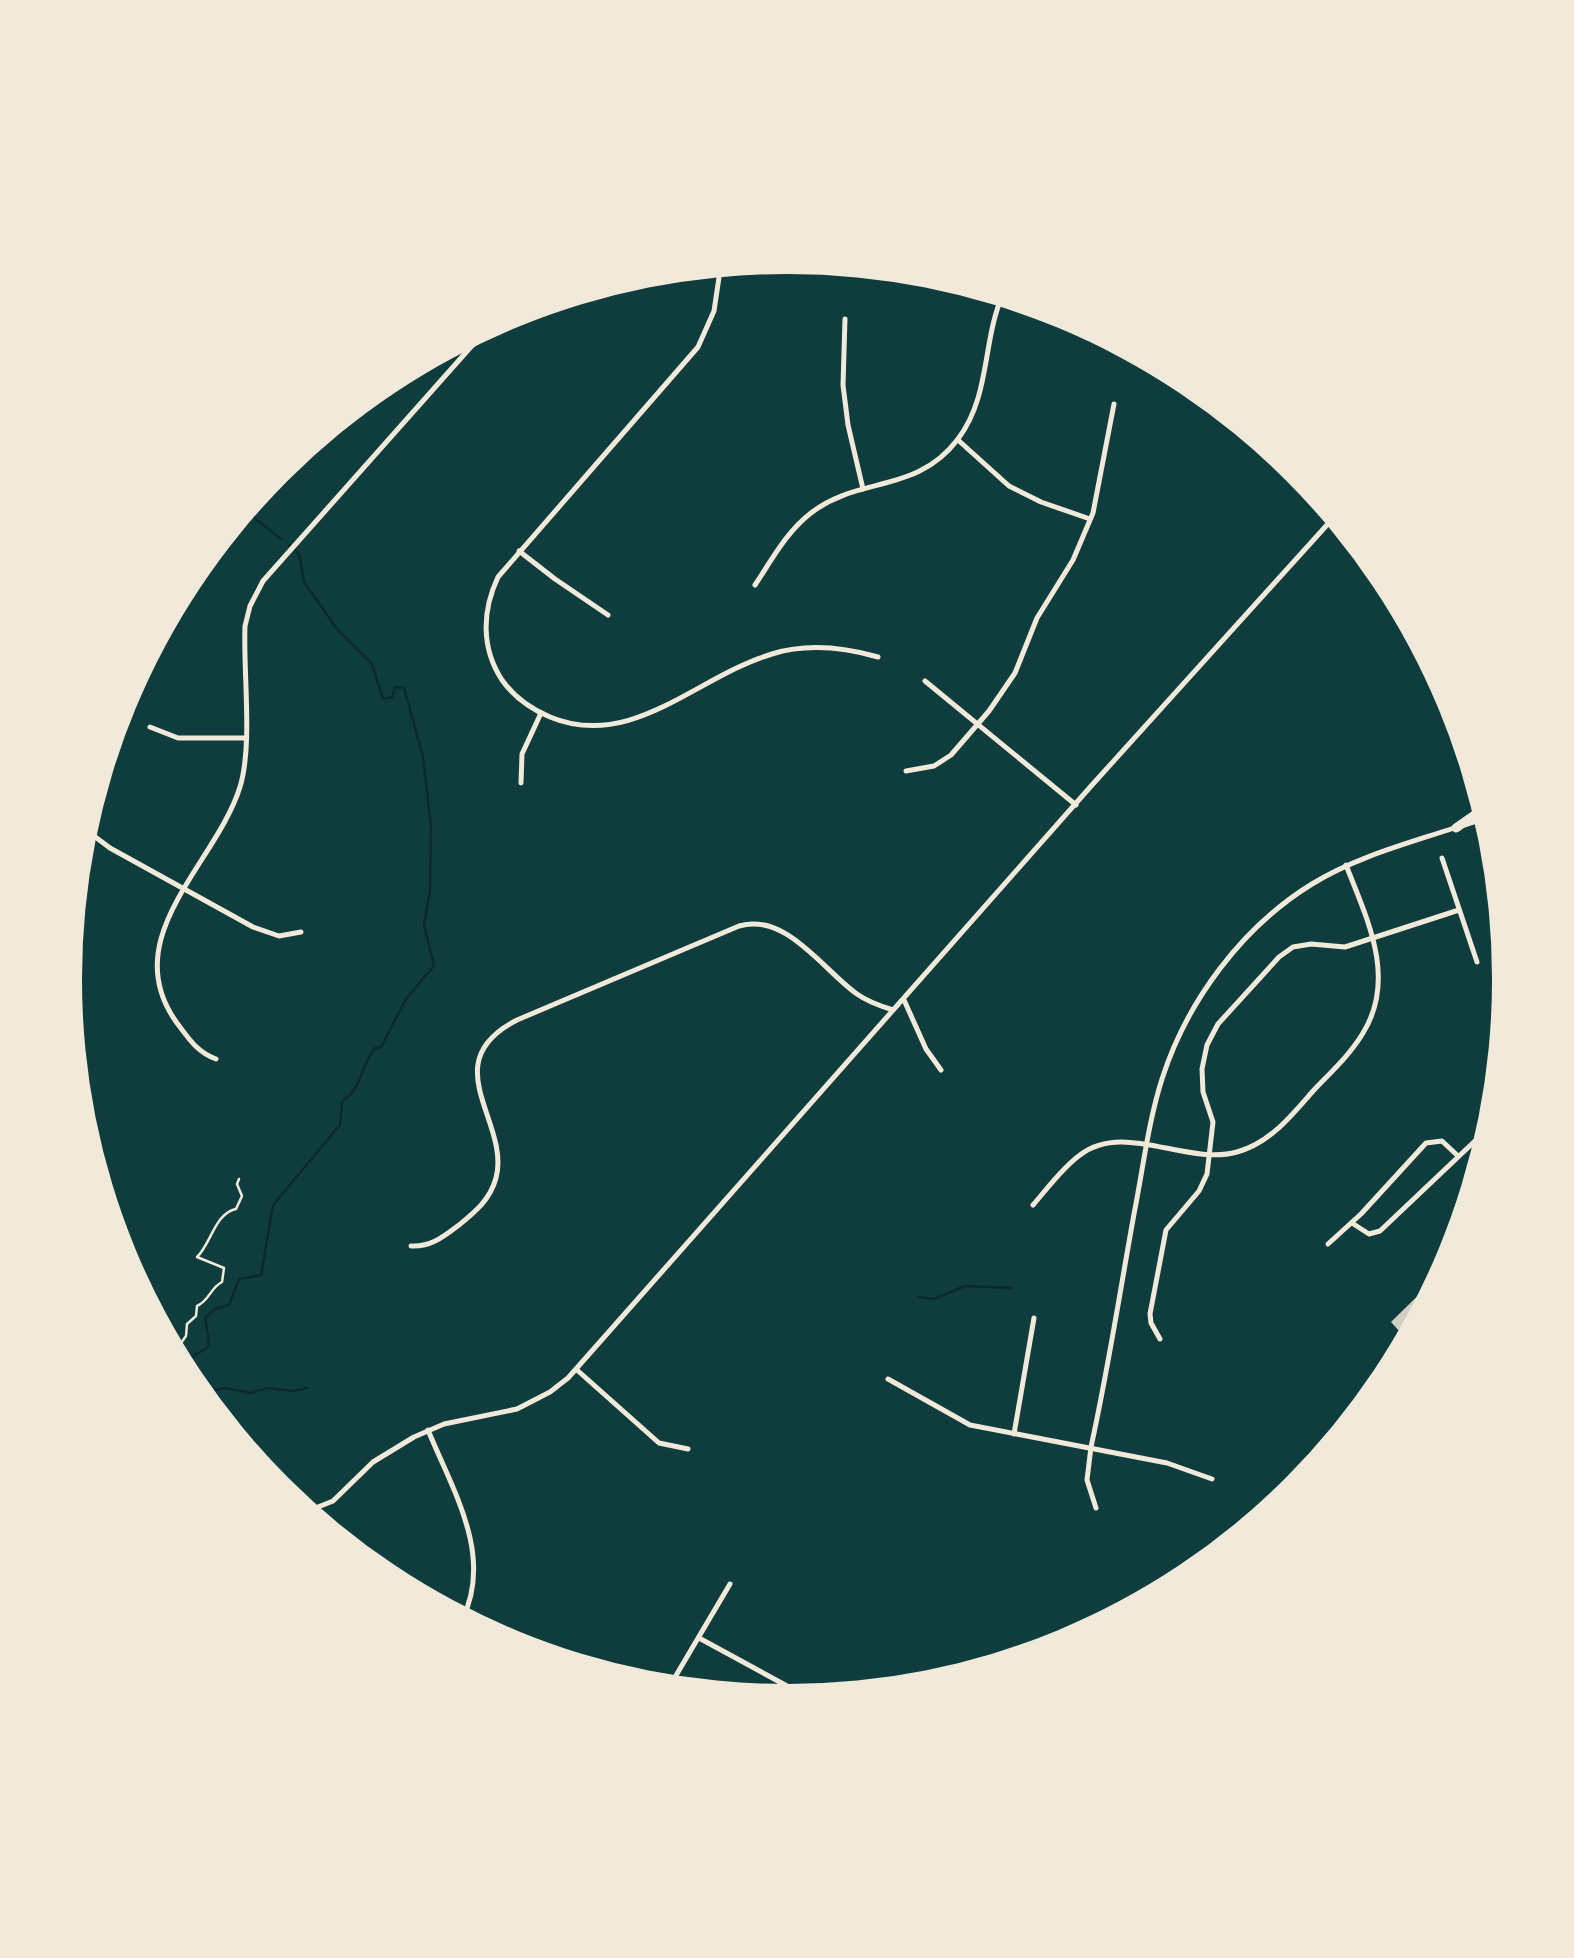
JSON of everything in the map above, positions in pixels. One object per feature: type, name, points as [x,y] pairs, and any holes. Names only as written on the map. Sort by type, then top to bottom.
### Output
[{"type":"main road","points":[[1456,828],[1472,817]]},
{"type":"street","points":[[719,278],[714,311],[698,347],[519,550],[492,590],[486,632],[492,662],[506,685],[541,713],[580,726],[618,725],[640,718],[772,654],[813,647],[850,649],[878,657]]},
{"type":"street","points":[[754,585],[794,529],[812,512],[842,495],[902,480],[924,470],[958,440],[984,383],[997,307]]},
{"type":"street","points":[[844,320],[843,385],[864,490]]},
{"type":"street","points":[[216,1059],[193,1045],[170,1014],[158,984],[160,939],[237,796],[244,769],[245,626],[256,593],[468,351]]},
{"type":"street","points":[[906,770],[925,769],[942,762],[979,723],[1015,673],[1037,618],[1074,560],[1098,498],[1114,404]]},
{"type":"street","points":[[958,440],[1009,486],[1040,502],[1090,519]]},
{"type":"street","points":[[319,1506],[333,1501],[374,1462],[428,1430],[517,1409],[550,1392],[576,1370],[1326,526]]},
{"type":"street","points":[[519,550],[608,615]]},
{"type":"street","points":[[925,682],[1076,805]]},
{"type":"street","points":[[521,784],[522,754],[541,713]]},
{"type":"street","points":[[150,727],[173,737],[245,738]]},
{"type":"street","points":[[1096,1508],[1088,1480],[1091,1447],[1147,1146],[1169,1058],[1189,1016],[1214,976],[1246,939],[1309,886],[1346,866],[1473,823]]},
{"type":"street","points":[[97,838],[184,890],[270,934],[301,932]]},
{"type":"street","points":[[1442,858],[1476,962]]},
{"type":"street","points":[[1032,1205],[1072,1160],[1088,1149],[1112,1142],[1210,1154],[1236,1153],[1270,1136],[1357,1042],[1371,1018],[1379,964],[1346,866]]},
{"type":"street","points":[[1160,1339],[1150,1314],[1166,1230],[1203,1185],[1210,1154],[1212,1122],[1202,1069],[1207,1045],[1218,1024],[1285,951],[1302,944],[1345,947],[1459,910]]},
{"type":"street","points":[[411,1246],[439,1240],[478,1210],[492,1189],[498,1156],[480,1098],[478,1075],[484,1051],[500,1030],[517,1020],[739,926],[757,922],[785,933],[858,995],[894,1010]]},
{"type":"street","points":[[904,1000],[926,1049],[941,1070]]},
{"type":"street","points":[[1328,1244],[1426,1143],[1442,1141],[1458,1156]]},
{"type":"street","points":[[1352,1223],[1370,1234],[1380,1231],[1471,1143]]},
{"type":"street","points":[[1014,1434],[1034,1318]]},
{"type":"street","points":[[576,1370],[659,1443],[688,1449]]},
{"type":"street","points":[[888,1380],[953,1417],[984,1429],[1180,1466],[1212,1479]]},
{"type":"street","points":[[428,1430],[474,1548],[476,1578],[467,1606]]},
{"type":"street","points":[[677,1674],[730,1584]]},
{"type":"street","points":[[698,1638],[784,1684]]},
{"type":"path","points":[[183,1340],[197,1306],[207,1301],[214,1286],[222,1282],[224,1268],[197,1257],[226,1210],[236,1209],[242,1196],[239,1179]]},
{"type":"building","points":[[1415,1299],[1398,1330],[1391,1322]]},
{"type":"waterway","points":[[254,518],[281,539]]},
{"type":"waterway","points":[[193,1356],[207,1348],[205,1318],[215,1309],[229,1305],[239,1279],[261,1275],[273,1205],[340,1125],[342,1102],[354,1089],[375,1048],[381,1047],[406,999],[434,966],[424,925],[430,890],[431,827],[423,757],[404,688],[395,687],[392,697],[383,699],[372,664],[337,629],[304,582],[299,554],[289,545]]},
{"type":"waterway","points":[[918,1297],[934,1299],[965,1286],[1012,1288]]},
{"type":"waterway","points":[[215,1390],[250,1393],[268,1388],[307,1388]]}]
